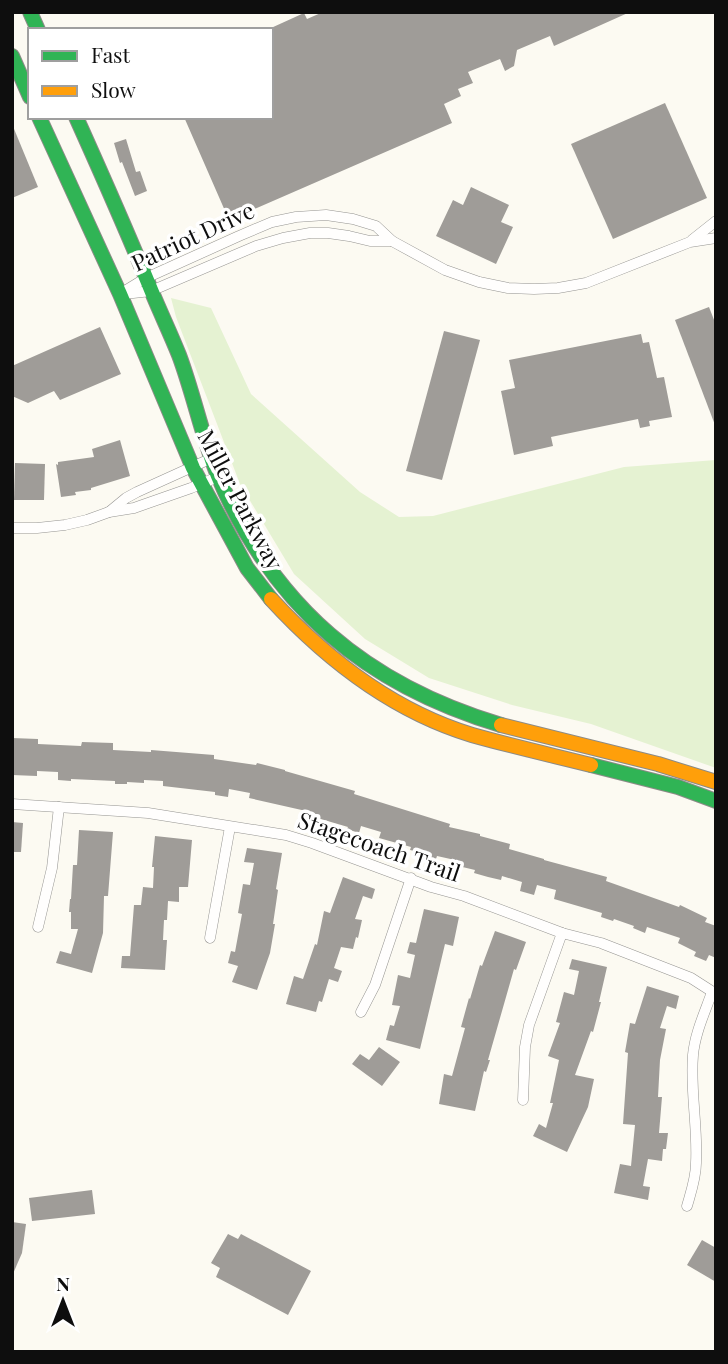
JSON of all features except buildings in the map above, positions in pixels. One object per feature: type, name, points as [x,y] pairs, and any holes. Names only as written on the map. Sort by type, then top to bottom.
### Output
[{"type":"street","points":[[30,12],[37,28]]},
{"type":"street","points":[[12,56],[28,92]]},
{"type":"street","name":"Miller Parkway","points":[[41,119],[120,294],[192,467],[237,551],[267,595],[288,618],[344,668],[413,711],[470,734],[678,787],[716,801]]},
{"type":"street","name":"Miller Parkway","points":[[77,119],[174,342],[218,477],[245,531],[267,566],[321,627],[345,648],[379,671],[414,691],[456,709],[482,719],[659,763],[716,782]]},
{"type":"street","name":"Patriot Drive","points":[[149,285],[272,222],[296,217],[326,215],[376,226],[392,241],[445,270],[478,282],[508,288],[558,288],[586,283],[691,242],[716,238]]},
{"type":"street","name":"Patriot Drive","points":[[691,242],[716,221]]},
{"type":"street","name":"Patriot Drive","points":[[120,294],[283,238],[328,233],[370,241],[392,241]]},
{"type":"street","points":[[109,512],[125,498],[212,458]]},
{"type":"street","points":[[12,528],[65,525],[134,508],[218,477]]},
{"type":"street","name":"Stagecoach Trail","points":[[12,804],[148,813],[260,830],[312,843],[562,933],[601,943],[691,978],[714,993]]},
{"type":"street","points":[[38,928],[52,868],[59,807]]},
{"type":"street","points":[[210,938],[230,827]]},
{"type":"street","points":[[361,1012],[376,985],[411,878]]},
{"type":"street","points":[[523,1100],[525,1047],[529,1025],[562,933]]},
{"type":"street","points":[[687,1206],[696,1162],[691,1082],[693,1052],[695,1040],[714,993]]},
{"type":"green space","points":[[171,298],[211,308],[251,394],[360,492],[399,517],[433,516],[624,467],[716,460],[716,768],[591,724],[512,705],[429,678],[365,639],[294,574],[240,484]]},
{"type":"traffic: fast","points":[[30,12],[37,28]]},
{"type":"traffic: fast","points":[[12,56],[28,92]]},
{"type":"traffic: fast","points":[[40,119],[120,294],[193,468],[247,568],[271,599]]},
{"type":"traffic: fast","points":[[77,119],[179,355],[218,476],[240,523],[267,565],[296,602],[330,635],[367,663],[408,688],[501,725]]},
{"type":"traffic: fast","points":[[591,765],[678,787],[716,801]]},
{"type":"traffic: slow","points":[[271,599],[338,662],[388,697],[415,712],[472,735],[591,765]]},
{"type":"traffic: slow","points":[[501,725],[658,764],[716,782]]}]
